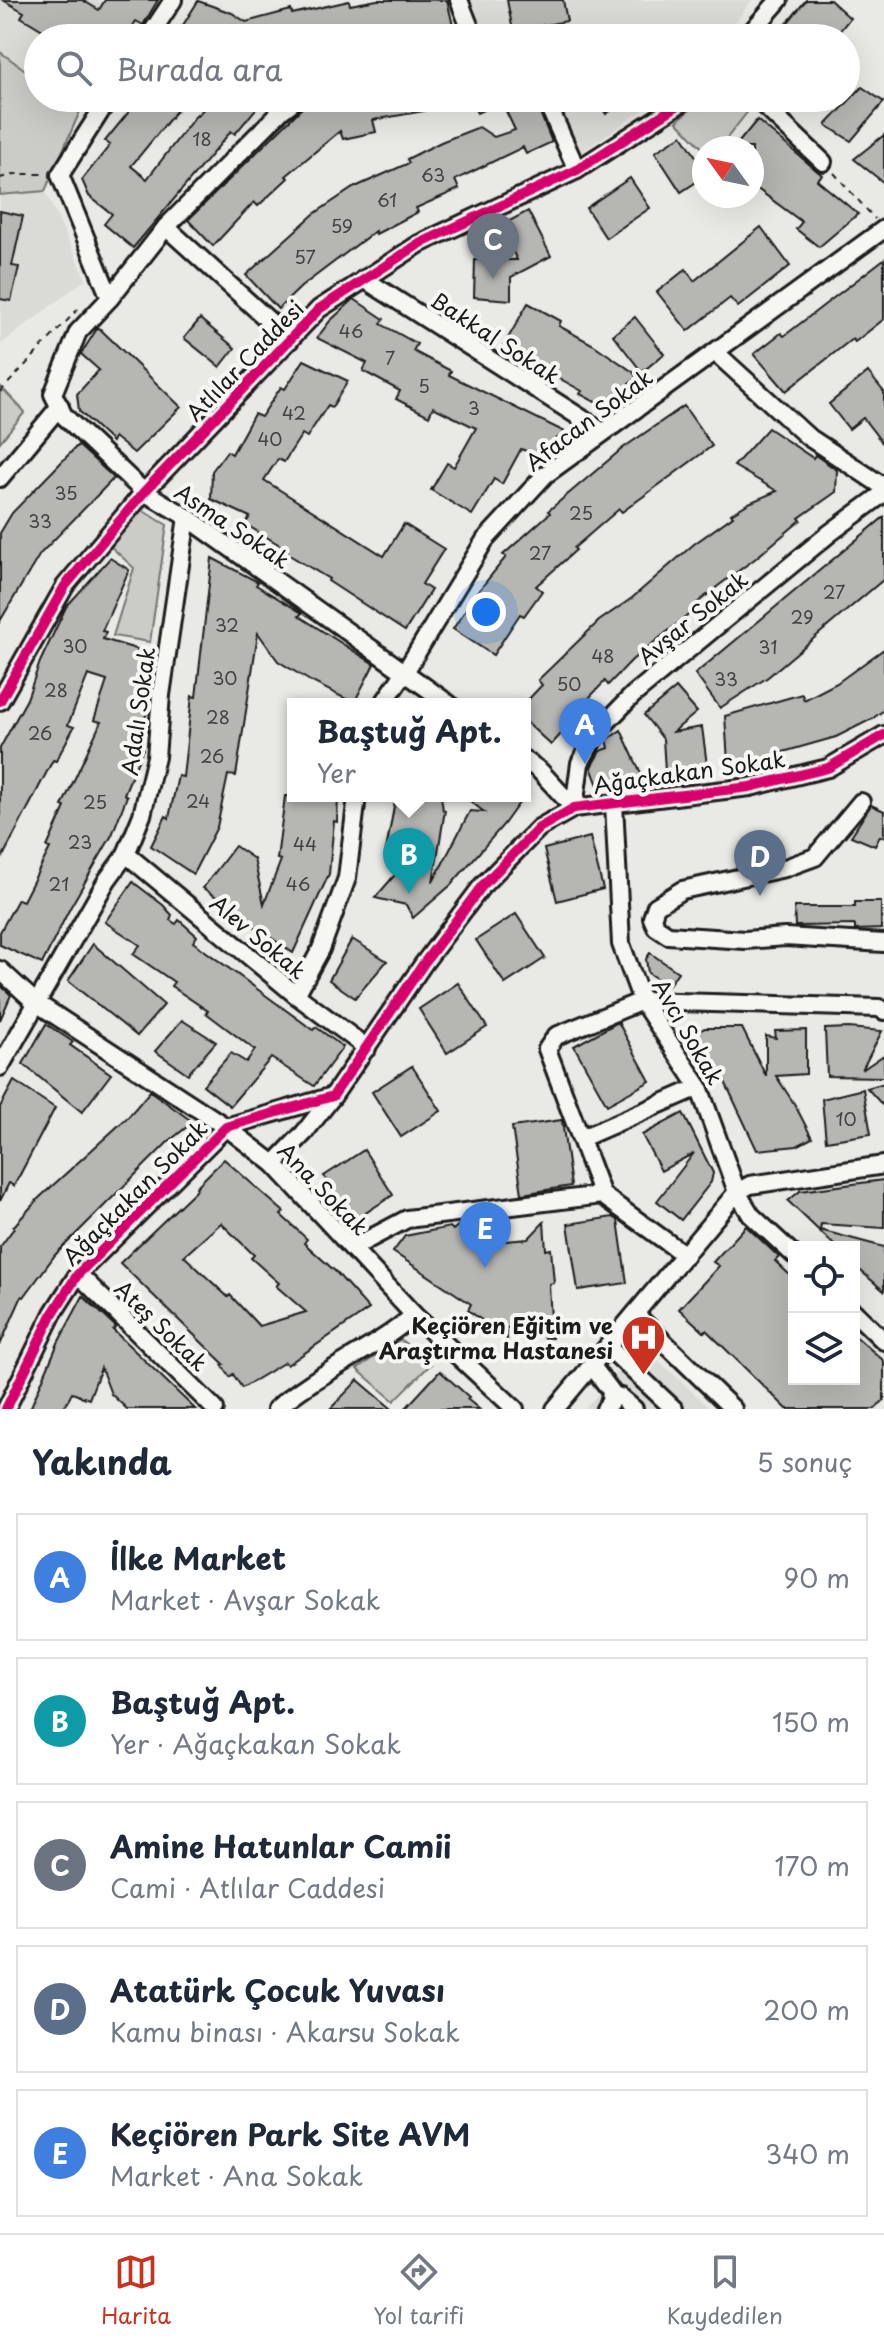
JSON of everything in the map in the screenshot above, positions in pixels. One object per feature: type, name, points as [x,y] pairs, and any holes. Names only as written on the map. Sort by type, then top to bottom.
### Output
[{"type":"street","points":[[157,24],[173,0]]},
{"type":"street","points":[[459,0],[466,24]]},
{"type":"street","points":[[758,24],[779,0]]},
{"type":"street","points":[[100,112],[60,175],[110,298]]},
{"type":"street","points":[[0,478],[60,406],[53,394],[78,332],[110,298],[166,227],[280,112]]},
{"type":"street","points":[[551,112],[577,170]]},
{"type":"street","name":"Atlılar Caddesi","points":[[2,695],[65,586],[144,492],[319,309],[419,244],[577,170],[667,112]]},
{"type":"street","points":[[771,112],[823,162]]},
{"type":"street","points":[[166,227],[290,340]]},
{"type":"street","name":"Afacan Sokak","points":[[387,698],[485,540],[545,475],[884,229]]},
{"type":"street","name":"Bakkal Sokak","points":[[364,279],[603,432]]},
{"type":"street","points":[[715,352],[807,436],[884,490]]},
{"type":"street","name":"Asma Sokak","points":[[60,406],[64,416],[144,492],[187,517],[441,698]]},
{"type":"street","name":"Avşar Sokak","points":[[574,808],[580,763],[598,731],[633,695],[884,490]]},
{"type":"street","name":"Adalı Sokak","points":[[0,1067],[107,880],[126,854],[142,815],[156,757],[161,695],[187,517]]},
{"type":"street","name":"Ağaçkakan Sokak","points":[[6,1409],[53,1313],[78,1274],[226,1127],[333,1096],[424,963],[482,886],[539,828],[574,808],[750,787],[828,768],[884,735]]},
{"type":"street","points":[[531,764],[574,808]]},
{"type":"street","points":[[296,995],[321,949],[347,878],[356,802]]},
{"type":"street","points":[[861,802],[815,857],[785,868],[682,890],[656,906],[652,918],[656,927],[668,935],[884,943]]},
{"type":"street","name":"Avcı Sokak","points":[[614,803],[621,944],[642,1001],[699,1087],[737,1192],[751,1215],[788,1249]]},
{"type":"street","name":"Alev Sokak","points":[[126,854],[296,995],[367,1048]]},
{"type":"street","name":"Ana Sokak","points":[[0,970],[35,1002],[226,1127],[274,1164],[414,1315],[515,1409]]},
{"type":"street","points":[[685,1255],[602,1195],[547,1049],[556,1036],[642,1001],[879,1008],[884,1011]]},
{"type":"street","points":[[582,1138],[699,1087]]},
{"type":"street","points":[[274,1164],[333,1096]]},
{"type":"street","points":[[555,1409],[737,1192],[750,1185],[884,1165]]},
{"type":"street","points":[[352,1248],[407,1219],[602,1195]]},
{"type":"street","name":"Ateş Sokak","points":[[78,1274],[215,1409]]},
{"type":"street","points":[[855,1313],[884,1341]]},
{"type":"street","points":[[635,1314],[733,1409]]},
{"type":"street","points":[[276,1409],[299,1389],[391,1335],[414,1315]]},
{"type":"street","points":[[608,1347],[674,1409]]},
{"type":"street","points":[[592,1366],[610,1388],[608,1402]]},
{"type":"street","points":[[608,1402],[620,1397],[634,1409]]},
{"type":"path","points":[[823,162],[884,229]]},
{"type":"path","points":[[0,178],[15,174],[60,175]]},
{"type":"path","points":[[0,392],[82,305]]},
{"type":"shaded area","points":[[0,0],[98,0],[137,24],[24,24],[24,69],[0,52]]},
{"type":"shaded area","points":[[463,0],[752,0],[734,24],[473,24]]},
{"type":"shaded area","points":[[0,52],[24,69],[24,112],[80,112],[45,191],[0,195]]},
{"type":"shaded area","points":[[555,112],[640,112],[577,155]]},
{"type":"shaded area","points":[[687,112],[747,112],[728,136],[692,137],[677,121]]},
{"type":"shaded area","points":[[45,191],[86,279],[1,344],[0,195]]},
{"type":"shaded area","points":[[0,386],[25,412],[0,442]]},
{"type":"shaded area","points":[[140,509],[167,525],[150,642],[113,636],[134,568],[110,546]]},
{"type":"shaded area","points":[[400,1339],[431,1364],[394,1401],[357,1369]]},
{"type":"shaded area","name":"Keçiören Eğitim ve Araştırma Hastanesi","points":[[641,1344],[711,1409],[585,1409]]},
{"type":"building","points":[[3,0],[82,0],[99,10],[105,0],[158,0],[144,24],[136,21],[134,24],[33,24],[21,17],[24,12]]},
{"type":"building","points":[[377,0],[447,0],[453,24],[184,24],[198,1],[232,13],[246,22],[291,10],[292,14],[349,1],[350,5]]},
{"type":"building","points":[[507,0],[563,0],[567,21],[512,24]]},
{"type":"building","points":[[806,0],[830,0],[850,18],[845,24],[786,24]]},
{"type":"building","points":[[862,87],[884,102],[851,141],[826,125],[838,112],[860,112]]},
{"type":"building","points":[[129,112],[175,112],[131,166],[147,179],[197,114],[253,112],[235,134],[231,131],[133,248],[104,224],[112,214],[89,196],[82,180],[110,145],[105,141]]},
{"type":"building","points":[[298,112],[418,112],[373,120],[376,132],[343,139],[340,131],[286,176],[288,178],[258,206],[254,202],[213,246],[188,220]]},
{"type":"building","points":[[506,112],[540,112],[552,142],[526,154],[523,147],[455,180],[459,189],[416,208],[418,212],[376,234],[375,231],[301,287],[278,309],[246,275],[314,214],[353,188],[409,163],[407,159],[441,142],[479,127],[494,137],[515,130]]},
{"type":"building","points":[[757,120],[822,175],[817,180],[858,214],[819,247],[796,229],[802,222],[764,194],[764,136],[744,136]]},
{"type":"building","points":[[682,135],[692,150],[692,185],[681,192],[655,152]]},
{"type":"building","points":[[884,135],[884,183],[854,159]]},
{"type":"building","points":[[630,178],[650,208],[606,238],[586,208]]},
{"type":"building","points":[[0,211],[23,216],[12,266],[19,267],[11,301],[0,299]]},
{"type":"building","points":[[528,211],[551,256],[511,277],[511,300],[474,297],[475,260],[517,260],[500,226]]},
{"type":"building","points":[[761,227],[790,266],[738,307],[730,298],[688,331],[657,292],[686,269],[694,281]]},
{"type":"building","points":[[884,259],[884,319],[855,342],[852,339],[786,391],[754,354],[781,333],[784,336]]},
{"type":"building","points":[[354,299],[384,319],[381,324],[417,344],[413,351],[451,371],[449,375],[565,432],[536,455],[521,449],[502,484],[494,479],[472,515],[431,490],[447,463],[454,467],[476,428],[433,407],[429,416],[396,399],[400,391],[363,371],[367,363],[317,338]]},
{"type":"building","points":[[528,303],[561,321],[559,326],[594,345],[637,378],[601,405],[503,347]]},
{"type":"building","points":[[635,317],[664,354],[642,372],[613,335]]},
{"type":"building","points":[[200,319],[235,348],[220,367],[184,338]]},
{"type":"building","points":[[98,327],[181,407],[134,453],[114,437],[112,442],[79,411],[77,394],[99,370],[81,354]]},
{"type":"building","points":[[304,360],[348,381],[332,407],[328,405],[307,437],[302,434],[284,462],[278,459],[264,480],[384,556],[404,524],[444,549],[422,584],[431,590],[405,631],[245,524],[250,517],[211,499],[212,471],[227,451],[232,454],[254,414],[261,417]]},
{"type":"building","points":[[868,372],[884,392],[884,445],[863,418],[849,429],[829,404]]},
{"type":"building","points":[[684,406],[712,446],[622,512],[619,509],[574,548],[576,550],[536,586],[542,591],[524,616],[520,614],[493,655],[453,629],[506,557],[503,555],[550,513],[548,511],[623,448]]},
{"type":"building","points":[[768,428],[837,470],[836,492],[799,518],[801,520],[756,558],[690,609],[692,612],[632,660],[608,685],[605,681],[570,718],[573,721],[551,745],[531,727],[530,698],[542,685],[538,680],[599,621],[632,598],[694,544],[733,516],[731,514],[777,491],[734,466]]},
{"type":"building","points":[[78,445],[114,478],[40,554],[0,621],[0,533],[12,513]]},
{"type":"building","points":[[884,517],[884,579],[768,677],[720,708],[695,674]]},
{"type":"building","points":[[110,558],[129,570],[102,631],[106,632],[103,639],[156,655],[149,707],[135,745],[143,749],[124,794],[127,796],[112,835],[42,964],[0,945],[0,932],[18,899],[23,901],[50,848],[47,847],[65,807],[62,806],[101,722],[94,720],[107,681],[88,675],[68,725],[74,727],[56,761],[53,760],[0,862],[0,748],[27,699],[40,662],[66,607]]},
{"type":"building","points":[[212,558],[258,582],[256,585],[302,613],[299,616],[374,664],[357,698],[344,698],[278,661],[258,633],[236,776],[228,775],[217,827],[193,874],[151,846],[166,816],[169,818],[178,776],[183,777],[192,696],[196,697]]},
{"type":"building","points":[[884,649],[884,710],[872,719],[836,737],[776,756],[728,762],[725,716],[802,694],[804,700],[837,683]]},
{"type":"building","points":[[676,688],[697,712],[673,732],[702,727],[707,765],[665,771],[663,739],[644,715]]},
{"type":"building","points":[[621,730],[642,776],[599,788],[591,767],[600,751],[609,748],[607,740]]},
{"type":"building","points":[[285,796],[287,802],[338,802],[329,874],[293,953],[203,888],[235,846],[254,859],[264,904],[281,860],[277,859]]},
{"type":"building","points":[[395,802],[442,802],[445,810],[433,882],[470,811],[484,812],[472,802],[520,802],[451,885],[413,918],[406,905],[375,898],[412,855],[386,850]]},
{"type":"building","points":[[871,805],[884,811],[884,837],[880,836],[875,846],[851,836]]},
{"type":"building","points":[[590,837],[603,889],[557,901],[544,849]]},
{"type":"building","points":[[133,882],[163,905],[172,915],[170,920],[176,924],[179,920],[197,936],[193,942],[313,1030],[316,1027],[343,1047],[314,1086],[271,1058],[230,1106],[203,1085],[231,1053],[246,1062],[255,1050],[206,1013],[208,1011],[171,986],[174,982],[133,954],[140,945],[105,922]]},
{"type":"building","points":[[855,902],[881,902],[881,929],[855,930],[855,925],[795,926],[794,907],[855,907]]},
{"type":"building","points":[[516,914],[545,958],[505,984],[476,940]]},
{"type":"building","points":[[352,939],[387,961],[355,998],[329,980]]},
{"type":"building","points":[[93,944],[164,1005],[137,1036],[68,981]]},
{"type":"building","points":[[650,953],[678,972],[668,986],[648,973],[646,959]]},
{"type":"building","points":[[458,983],[487,1027],[447,1053],[419,1009]]},
{"type":"building","points":[[0,985],[11,995],[0,1020]]},
{"type":"building","points":[[182,1020],[216,1042],[188,1074],[155,1051]]},
{"type":"building","points":[[618,1022],[650,1081],[607,1105],[574,1046]]},
{"type":"building","points":[[46,1024],[111,1074],[82,1112],[23,1064]]},
{"type":"building","points":[[705,1028],[742,1028],[766,1076],[766,1036],[776,1038],[775,1031],[806,1030],[806,1074],[776,1076],[812,1138],[797,1146],[757,1150],[719,1069],[710,1073],[689,1035]]},
{"type":"building","points":[[825,1029],[882,1031],[862,1070],[884,1055],[884,1077],[827,1076]]},
{"type":"building","points":[[412,1066],[441,1111],[401,1137],[372,1092]]},
{"type":"building","points":[[14,1081],[55,1108],[14,1186],[9,1183],[0,1201],[0,1107]]},
{"type":"building","points":[[884,1083],[884,1107],[867,1088]]},
{"type":"building","points":[[863,1089],[871,1134],[826,1141],[822,1099]]},
{"type":"building","points":[[150,1091],[193,1122],[168,1142],[55,1255],[22,1296],[0,1345],[0,1247],[39,1198],[129,1116]]},
{"type":"building","points":[[683,1113],[713,1173],[711,1182],[681,1220],[657,1201],[694,1153],[661,1171],[642,1135]]},
{"type":"building","points":[[562,1120],[571,1186],[522,1194],[512,1127]]},
{"type":"building","points":[[364,1150],[393,1195],[353,1221],[324,1176]]},
{"type":"building","points":[[224,1159],[284,1212],[281,1215],[307,1239],[304,1243],[336,1272],[369,1309],[287,1365],[285,1362],[242,1388],[233,1374],[230,1377],[224,1364],[120,1263]],"holes":[[[221,1223],[254,1255],[251,1258],[279,1283],[276,1286],[306,1312],[259,1326],[230,1295],[228,1297],[184,1256]]]},
{"type":"building","points":[[884,1180],[884,1228],[821,1224],[820,1230],[884,1247],[884,1291],[860,1270],[860,1241],[830,1241],[788,1201],[800,1191]]},
{"type":"building","points":[[613,1217],[618,1220],[627,1283],[578,1290],[568,1224]]},
{"type":"building","points":[[480,1221],[506,1241],[528,1239],[544,1222],[546,1250],[551,1249],[554,1283],[549,1284],[552,1338],[545,1338],[529,1325],[506,1328],[507,1339],[468,1310],[471,1304],[393,1252],[405,1236],[450,1227],[453,1230],[461,1223]]},
{"type":"building","points":[[746,1226],[779,1257],[775,1261],[788,1273],[788,1385],[860,1385],[860,1340],[884,1361],[884,1400],[875,1409],[787,1409],[706,1330],[704,1332],[679,1309],[719,1266],[713,1262]]},
{"type":"building","points":[[83,1296],[116,1327],[113,1330],[195,1409],[127,1409],[111,1394],[101,1368],[89,1399],[72,1393],[63,1409],[30,1409],[58,1343]]},
{"type":"building","points":[[440,1371],[469,1397],[467,1399],[479,1409],[405,1409]]},
{"type":"building","points":[[358,1380],[392,1409],[330,1409]]},
{"type":"cycle path","points":[[0,701],[65,586],[144,492],[319,309],[419,244],[577,170],[667,112]]},
{"type":"cycle path","points":[[6,1409],[53,1313],[78,1274],[226,1127],[333,1096],[424,963],[482,886],[539,828],[574,808],[750,787],[828,768],[884,735]]},
{"type":"place","name":"Amine Hatunlar Camii","points":[[493,279]]},
{"type":"place","name":"İlke Market","points":[[585,764]]},
{"type":"place","name":"Baştuğ Apt.","points":[[409,894]]},
{"type":"place","name":"Atatürk Çocuk Yuvası","points":[[760,896]]},
{"type":"place","name":"Keçiören Park Site AVM","points":[[485,1268]]},
{"type":"place","name":"Keçiören Eğitim ve Araştırma Hastanesi","points":[[644,1376]]}]
